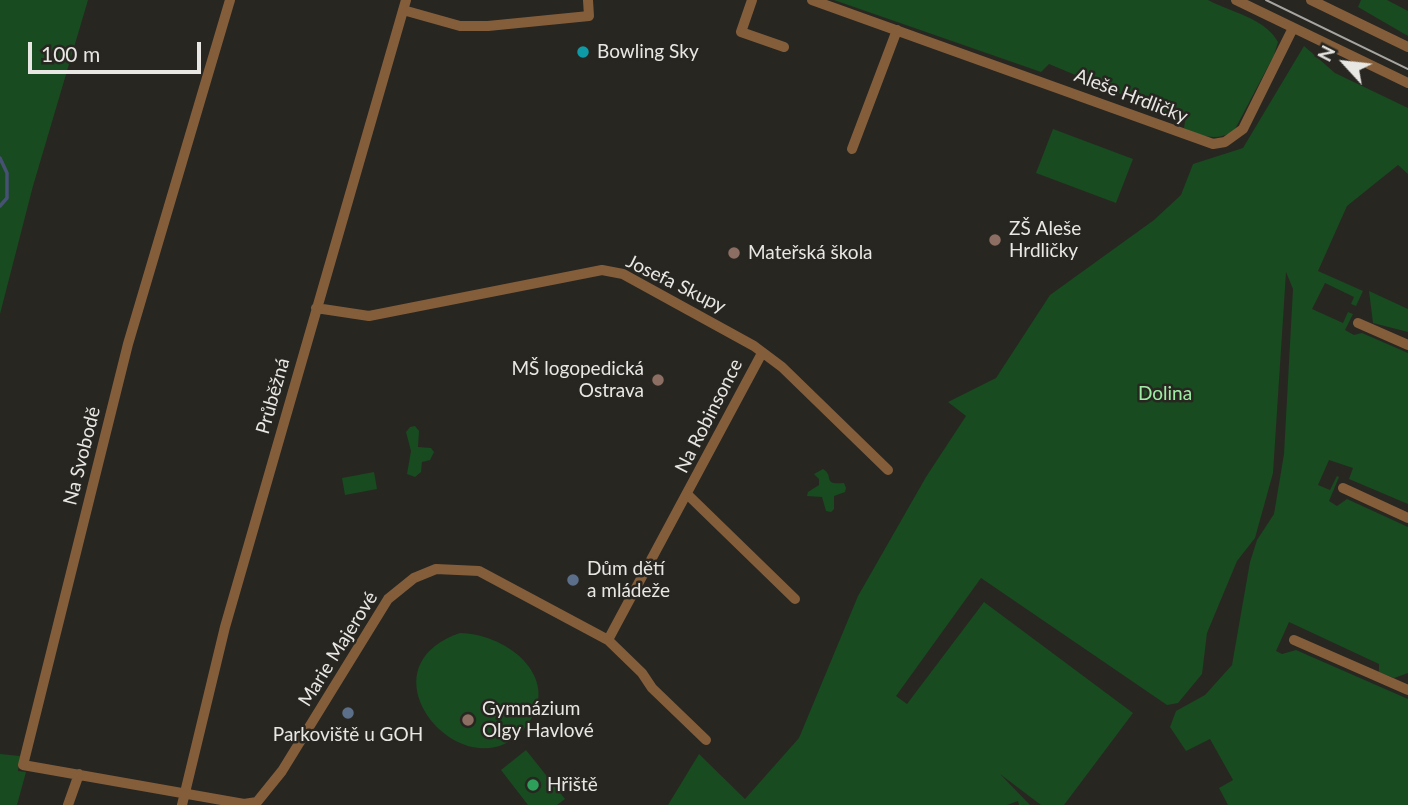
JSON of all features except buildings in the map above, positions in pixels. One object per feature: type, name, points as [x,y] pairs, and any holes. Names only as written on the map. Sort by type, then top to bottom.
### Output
[{"type":"street","name":"Na Svobodě","points":[[185,792],[23,765],[128,344],[230,0]]},
{"type":"street","points":[[404,5],[460,26],[488,26],[589,16],[588,0]]},
{"type":"street","points":[[752,0],[741,33],[784,47]]},
{"type":"street","name":"Aleše Hrdličky","points":[[812,0],[1213,144],[1225,142],[1243,129],[1293,28]]},
{"type":"street","points":[[1236,0],[1408,83]]},
{"type":"street","points":[[1311,0],[1408,47]]},
{"type":"street","name":"Průběžná","points":[[182,805],[225,627],[404,5]]},
{"type":"street","points":[[852,149],[897,30]]},
{"type":"street","name":"Josefa Skupy","points":[[316,308],[369,316],[602,270],[623,274],[712,321],[782,367],[888,470]]},
{"type":"street","points":[[1358,323],[1408,345]]},
{"type":"street","name":"Na Robinsonce","points":[[608,640],[762,353]]},
{"type":"street","points":[[1343,488],[1408,518]]},
{"type":"street","name":"Na Robinsonce","points":[[688,495],[795,599]]},
{"type":"street","name":"Marie Majerové","points":[[185,792],[244,804],[257,802],[282,771],[388,599],[414,578],[436,569],[479,572],[608,640],[642,673],[652,688],[706,740]]},
{"type":"street","points":[[1294,640],[1408,690]]},
{"type":"street","points":[[68,805],[79,774]]},
{"type":"green space","points":[[0,0],[88,0],[33,186],[0,314]]},
{"type":"green space","points":[[834,0],[1208,0],[1256,21],[1278,42],[1274,55],[1234,131],[1209,137],[1184,128],[1185,121],[1049,64],[1041,72]]},
{"type":"green space","points":[[1361,0],[1387,0],[1408,11],[1408,36],[1358,7]]},
{"type":"green space","name":"Dolina","points":[[1304,46],[1335,73],[1408,108],[1408,174],[1398,165],[1347,206],[1318,271],[1363,291],[1356,306],[1351,304],[1354,297],[1325,283],[1312,309],[1343,323],[1348,312],[1353,314],[1345,330],[1354,335],[1362,333],[1408,353],[1408,504],[1349,479],[1353,468],[1329,460],[1318,485],[1330,490],[1337,476],[1339,477],[1329,501],[1337,506],[1347,499],[1408,527],[1408,673],[1394,678],[1379,672],[1379,664],[1289,622],[1276,651],[1282,654],[1296,650],[1408,699],[1408,805],[1228,805],[1219,788],[1233,780],[1210,739],[1186,751],[1170,727],[1176,711],[1205,695],[1232,665],[1250,562],[1257,540],[1274,514],[1284,454],[1293,289],[1286,272],[1273,473],[1255,538],[1237,561],[1207,633],[1202,674],[1178,703],[1167,705],[981,578],[896,696],[907,704],[984,602],[1133,713],[1064,805],[1041,805],[1000,774],[1030,805],[1019,805],[1018,801],[1007,805],[668,805],[699,754],[745,799],[799,738],[858,596],[926,477],[966,416],[948,402],[996,378],[1050,295],[1154,220],[1181,195],[1193,164],[1243,148]]},
{"type":"green space","points":[[1053,129],[1133,159],[1116,203],[1036,173]]},
{"type":"green space","points":[[1369,291],[1408,309],[1408,332],[1373,323]]},
{"type":"green space","points":[[415,426],[419,431],[418,447],[431,448],[434,452],[430,460],[422,462],[421,472],[415,477],[407,474],[411,451],[406,432]]},
{"type":"green space","points":[[823,469],[830,481],[844,483],[846,488],[845,492],[834,496],[834,509],[831,512],[826,511],[822,497],[807,496],[808,492],[819,485],[819,479],[814,474]]},
{"type":"green space","points":[[374,472],[377,489],[345,495],[342,478]]},
{"type":"green space","points":[[460,633],[479,635],[514,651],[536,678],[539,695],[535,712],[523,730],[499,746],[474,747],[450,737],[430,719],[418,697],[417,672],[430,650]]},
{"type":"green space","name":"Hřiště","points":[[526,750],[565,799],[557,805],[528,805],[501,770]]},
{"type":"green space","points":[[0,754],[20,756],[18,771],[26,772],[17,805],[0,805]]},
{"type":"waterway","points":[[0,158],[7,173],[7,198],[0,206]]},
{"type":"tram line","points":[[1266,0],[1408,69]]},
{"type":"place","name":"Bowling Sky","points":[[583,52]]},
{"type":"place","name":"ZŠ Aleše Hrdličky","points":[[995,240]]},
{"type":"place","name":"Mateřská škola","points":[[734,253]]},
{"type":"place","name":"MŠ logopedická Ostrava","points":[[658,380]]},
{"type":"place","name":"Dům dětí a mládeže","points":[[573,580]]},
{"type":"place","name":"Parkoviště u GOH","points":[[348,713]]},
{"type":"place","name":"Gymnázium Olgy Havlové","points":[[468,720]]},
{"type":"place","name":"Hřiště","points":[[533,785]]}]
